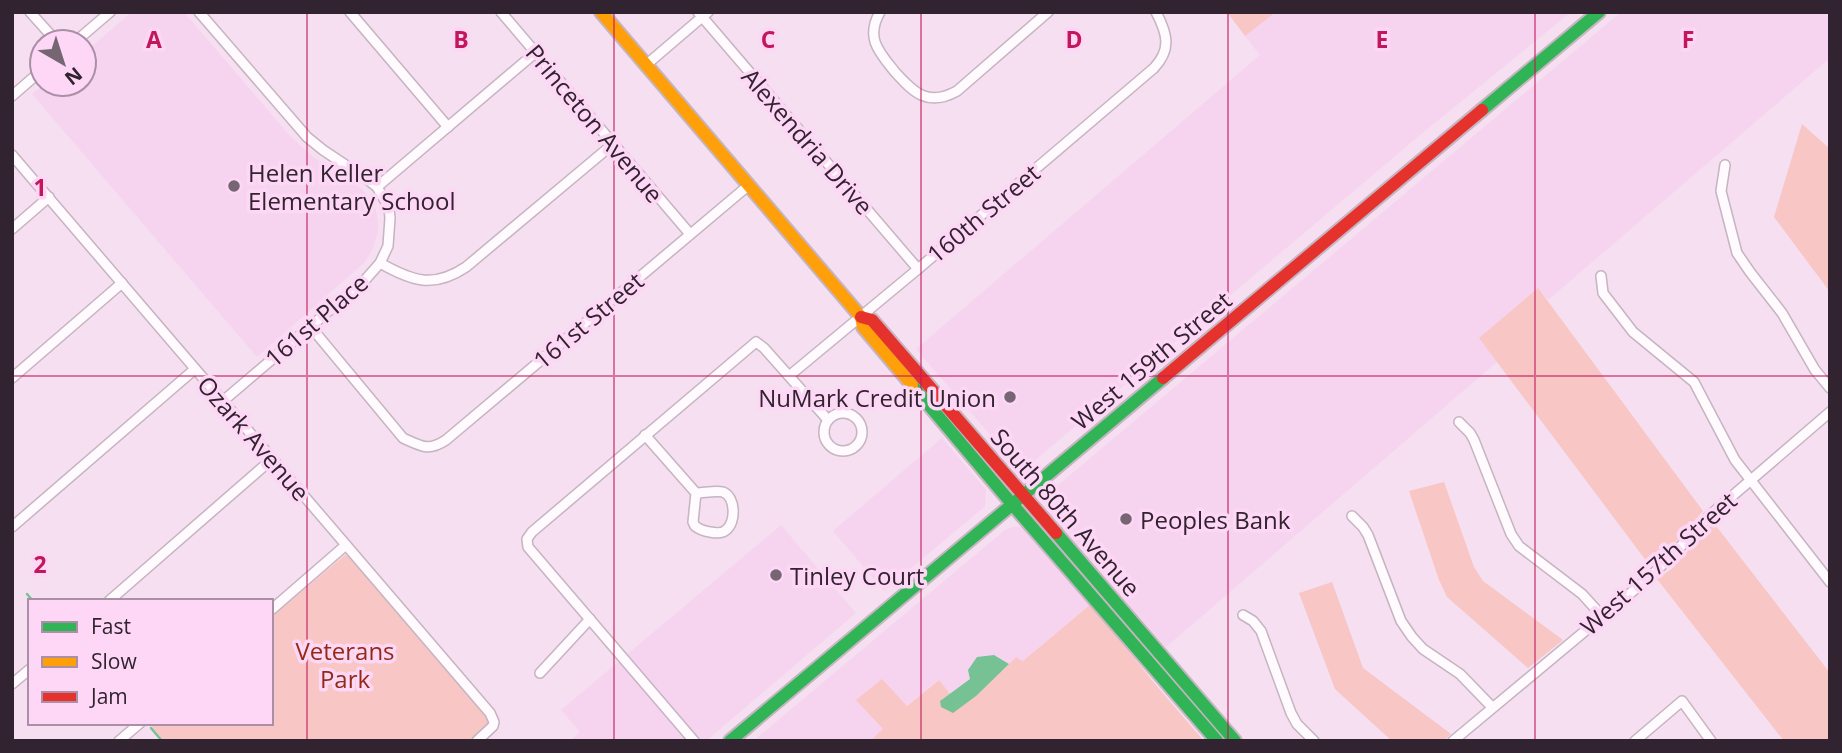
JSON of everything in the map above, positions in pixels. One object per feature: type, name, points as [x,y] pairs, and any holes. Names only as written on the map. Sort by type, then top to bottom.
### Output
[{"type":"street","points":[[30,12],[44,28]]},
{"type":"street","points":[[91,28],[110,12]]},
{"type":"street","points":[[199,12],[307,137],[377,187],[535,53]]},
{"type":"street","points":[[350,12],[448,127]]},
{"type":"street","name":"Princeton Avenue","points":[[501,12],[690,234]]},
{"type":"street","name":"South 80th Avenue","points":[[601,12],[861,317],[863,327],[1012,504],[1217,741]]},
{"type":"street","points":[[880,12],[873,33],[876,47],[915,93],[931,98],[940,98],[957,91],[1048,12]]},
{"type":"street","name":"160th Street","points":[[789,376],[1154,68],[1165,52],[1166,43],[1166,33],[1156,12]]},
{"type":"street","name":"West 159th Street","points":[[730,741],[1599,12]]},
{"type":"street","points":[[646,65],[703,14]]},
{"type":"street","name":"Alexendria Drive","points":[[703,14],[918,269]]},
{"type":"street","points":[[12,96],[28,82]]},
{"type":"street","points":[[380,263],[408,278],[421,281],[434,281],[457,273],[613,144]]},
{"type":"street","name":"Ozark Avenue","points":[[12,156],[488,710],[494,722],[490,730],[477,741]]},
{"type":"street","points":[[1725,165],[1721,191],[1737,253],[1782,313],[1815,370],[1830,388]]},
{"type":"street","name":"161st Street","points":[[310,326],[403,438],[425,448],[433,447],[446,440],[749,185]]},
{"type":"street","name":"161st Place","points":[[223,401],[357,287],[380,263],[388,246],[390,228],[389,208],[377,187]]},
{"type":"street","points":[[12,229],[49,197]]},
{"type":"street","points":[[1601,276],[1603,293],[1633,332],[1694,382],[1730,453],[1828,575]]},
{"type":"street","points":[[12,378],[122,284]]},
{"type":"street","name":"South 80th Avenue","points":[[861,317],[872,320],[1234,741]]},
{"type":"street","points":[[694,741],[528,547],[527,540],[532,532],[756,342],[828,420]]},
{"type":"street","points":[[12,527],[195,369]]},
{"type":"street","points":[[844,412],[855,416],[862,426],[858,444],[846,451],[834,449],[828,444],[823,432],[828,420],[844,412]]},
{"type":"street","name":"West 157th Street","points":[[1453,741],[1651,576],[1709,516],[1830,412]]},
{"type":"street","points":[[1459,422],[1474,440],[1515,540],[1582,594],[1602,616]]},
{"type":"street","points":[[645,435],[696,493],[693,522],[695,526],[704,532],[726,531],[733,514],[731,498],[719,491],[696,493]]},
{"type":"street","points":[[110,599],[272,459]]},
{"type":"street","points":[[1352,516],[1368,535],[1401,621],[1412,637],[1423,649],[1460,674],[1492,707]]},
{"type":"street","points":[[273,608],[346,545]]},
{"type":"street","points":[[1242,615],[1253,621],[1261,631],[1291,713],[1297,724],[1314,741]]},
{"type":"street","points":[[540,673],[590,619]]},
{"type":"street","points":[[12,684],[28,671]]},
{"type":"street","points":[[1635,741],[1682,701],[1712,741]]},
{"type":"street","points":[[119,741],[137,725]]},
{"type":"shaded area","name":"Helen Keller Elementary School","points":[[132,12],[184,12],[290,136],[312,156],[362,189],[372,200],[378,232],[365,262],[257,357],[35,98],[98,98],[98,41]]},
{"type":"shaded area","points":[[1276,12],[1571,12],[1420,135],[1026,468],[1018,467],[916,349],[1260,55],[1245,36]]},
{"type":"shaded area","points":[[1621,12],[1830,12],[1830,58],[1548,300],[1538,289],[1480,339],[1498,361],[1166,647],[1047,512],[1051,491]]},
{"type":"shaded area","points":[[942,438],[986,490],[985,506],[884,591],[833,531]]},
{"type":"shaded area","points":[[781,525],[856,613],[706,741],[570,741],[580,732],[561,710]]},
{"type":"shaded area","points":[[1016,526],[1027,529],[1091,604],[1023,661],[1016,657],[1009,664],[994,655],[950,694],[938,680],[906,706],[881,680],[883,730],[870,741],[753,741],[1005,530]]},
{"type":"shaded area","points":[[994,655],[1009,664],[976,696],[953,713],[941,707],[940,701],[970,679],[968,670],[977,657]]},
{"type":"green space","points":[[1227,12],[1276,12],[1245,36]]},
{"type":"green space","points":[[1802,124],[1830,149],[1830,292],[1774,217]]},
{"type":"green space","points":[[1538,288],[1703,511],[1663,556],[1650,566],[1479,338]]},
{"type":"green space","points":[[1444,482],[1474,567],[1483,581],[1563,640],[1528,668],[1447,597],[1439,580],[1409,491]]},
{"type":"green space","points":[[1713,522],[1830,673],[1830,741],[1784,741],[1657,579],[1673,568]]},
{"type":"green space","name":"Veterans Park","points":[[345,555],[350,557],[486,716],[489,721],[487,726],[469,741],[163,741],[151,725],[273,725],[273,615]]},
{"type":"green space","points":[[1332,582],[1363,668],[1451,734],[1443,741],[1392,741],[1335,689],[1299,593]]},
{"type":"green space","points":[[1091,604],[1204,741],[870,741],[883,729],[856,700],[882,679],[907,706],[939,680],[950,694],[940,701],[1002,671],[1016,657],[1023,661]]},
{"type":"waterway","points":[[27,594],[31,599]]},
{"type":"waterway","points":[[151,728],[162,741]]},
{"type":"traffic: fast","points":[[1482,110],[1599,12]]},
{"type":"traffic: fast","points":[[730,741],[1163,378]]},
{"type":"traffic: fast","points":[[912,385],[1217,741]]},
{"type":"traffic: fast","points":[[1056,533],[1235,741]]},
{"type":"traffic: slow","points":[[601,12],[861,317],[863,327],[912,385]]},
{"type":"traffic: jam","points":[[1163,378],[1482,110]]},
{"type":"traffic: jam","points":[[861,317],[872,320],[1056,533]]},
{"type":"place","name":"Helen Keller Elementary School","points":[[234,186]]},
{"type":"place","name":"NuMark Credit Union","points":[[1010,397]]},
{"type":"place","name":"Peoples Bank","points":[[1126,519]]},
{"type":"place","name":"Tinley Court","points":[[776,575]]}]
